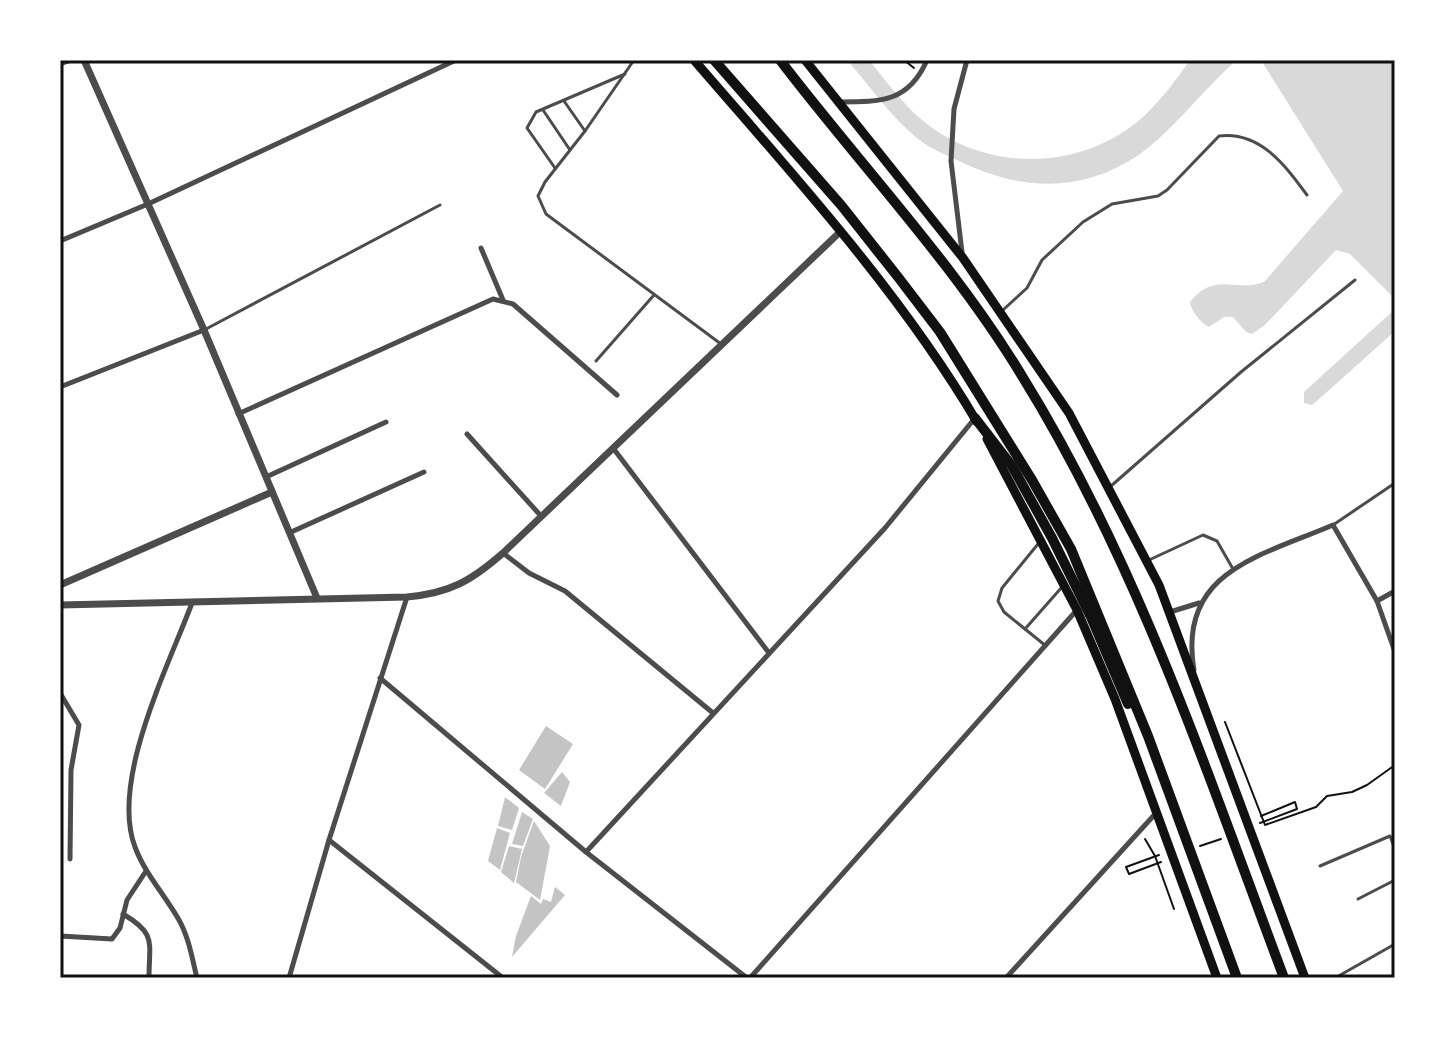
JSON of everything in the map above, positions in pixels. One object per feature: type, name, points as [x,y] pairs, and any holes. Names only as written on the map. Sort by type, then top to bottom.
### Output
[{"type":"highway","points":[[694,60],[841,231],[1012,466],[1091,617],[1127,702],[1148,736]]},
{"type":"highway","points":[[714,60],[841,205],[940,332],[1071,549],[1148,736],[1237,978]]},
{"type":"highway","points":[[780,60],[961,286],[1023,377],[1075,469],[1149,621],[1284,978]]},
{"type":"highway","points":[[805,60],[963,258],[1069,413],[1147,560],[1305,978]]},
{"type":"highway","points":[[975,418],[1042,539],[1077,610],[1115,699],[1217,978]]},
{"type":"street","points":[[60,64],[71,60]]},
{"type":"street","points":[[84,60],[204,330],[317,598]]},
{"type":"street","points":[[60,241],[148,204],[456,60]]},
{"type":"street","points":[[838,102],[877,102],[902,93],[913,87],[927,60]]},
{"type":"street","points":[[963,258],[951,161],[955,101],[967,60]]},
{"type":"street","points":[[60,605],[407,597],[427,595],[463,584],[503,553],[841,231]]},
{"type":"street","points":[[481,248],[503,300]]},
{"type":"street","points":[[238,414],[484,302],[503,300],[513,304],[617,395]]},
{"type":"street","points":[[60,387],[204,330]]},
{"type":"street","points":[[586,852],[885,528],[975,418]]},
{"type":"street","points":[[265,477],[386,422]]},
{"type":"street","points":[[467,434],[541,516]]},
{"type":"street","points":[[613,448],[769,653]]},
{"type":"street","points":[[289,533],[424,472]]},
{"type":"street","points":[[60,585],[272,492]]},
{"type":"street","points":[[1197,687],[1191,641],[1193,621],[1200,603],[1233,569],[1333,525],[1392,627],[1395,652]]},
{"type":"street","points":[[503,553],[529,573],[565,591],[713,713]]},
{"type":"street","points":[[1377,601],[1395,591]]},
{"type":"street","points":[[289,978],[329,840],[407,597]]},
{"type":"street","points":[[193,602],[143,732],[129,786],[128,827],[146,871],[179,921],[190,947],[197,978]]},
{"type":"street","points":[[1169,613],[1200,603]]},
{"type":"street","points":[[380,678],[586,852],[749,978],[1077,610]]},
{"type":"street","points":[[60,693],[79,725],[71,770],[70,859]]},
{"type":"street","points":[[1006,978],[1156,812]]},
{"type":"street","points":[[329,840],[503,978]]},
{"type":"street","points":[[60,936],[112,939],[120,928],[133,889],[146,871]]},
{"type":"street","points":[[123,914],[148,933],[149,978]]},
{"type":"lane","points":[[634,60],[538,196],[546,214],[722,345]]},
{"type":"lane","points":[[555,168],[527,128],[536,112],[625,74]]},
{"type":"lane","points":[[564,101],[585,131]]},
{"type":"lane","points":[[542,110],[570,150]]},
{"type":"lane","points":[[1000,312],[1019,298],[1042,260],[1083,222],[1112,204],[1158,196],[1219,136],[1230,134],[1244,137],[1268,150],[1288,169],[1307,195]]},
{"type":"lane","points":[[204,330],[440,205]]},
{"type":"lane","points":[[1108,488],[1241,372],[1355,280]]},
{"type":"lane","points":[[596,361],[654,295]]},
{"type":"lane","points":[[1333,525],[1395,483]]},
{"type":"lane","points":[[1147,560],[1203,535],[1217,541],[1233,569]]},
{"type":"lane","points":[[1042,539],[1002,588],[998,601],[1004,612],[1046,646]]},
{"type":"lane","points":[[1025,629],[1064,584]]},
{"type":"lane","points":[[1320,866],[1390,836],[1395,849]]},
{"type":"lane","points":[[1358,899],[1395,880]]},
{"type":"lane","points":[[1335,978],[1395,944]]},
{"type":"path","points":[[1225,722],[1265,825],[1316,807],[1327,796],[1352,792],[1395,765]]},
{"type":"path","points":[[1255,825],[1297,809],[1295,802],[1261,816]]},
{"type":"path","points":[[1140,831],[1155,856],[1174,909]]},
{"type":"path","points":[[1199,847],[1227,836]]},
{"type":"path","points":[[1155,856],[1126,867],[1129,874],[1171,858]]},
{"type":"shaded area","points":[[847,60],[869,60],[894,92],[922,120],[947,137],[975,150],[1004,157],[1033,159],[1063,156],[1091,148],[1118,135],[1150,110],[1190,60],[1237,60],[1140,154],[1096,176],[1051,184],[1028,183],[982,171],[927,145],[898,120]]},
{"type":"shaded area","points":[[1261,60],[1395,60],[1395,299],[1350,254],[1336,250],[1265,325],[1252,334],[1246,332],[1233,317],[1224,317],[1209,327],[1197,316],[1190,302],[1209,287],[1256,285],[1265,281],[1343,191]]},
{"type":"shaded area","points":[[1395,309],[1395,331],[1312,405],[1304,403],[1304,392]]},
{"type":"building","points":[[546,726],[573,744],[545,789],[519,770]]},
{"type":"building","points":[[562,772],[570,782],[561,806],[544,793]]},
{"type":"building","points":[[505,797],[519,808],[512,830],[498,826]]},
{"type":"building","points":[[522,812],[533,819],[523,846],[512,844]]},
{"type":"building","points":[[534,821],[550,846],[540,900],[516,882]]},
{"type":"building","points":[[497,828],[510,833],[500,870],[488,861]]},
{"type":"building","points":[[509,846],[522,849],[514,883],[501,872]]},
{"type":"building","points":[[555,887],[565,895],[512,957],[516,936],[531,896],[541,904],[543,899],[551,902]]}]
